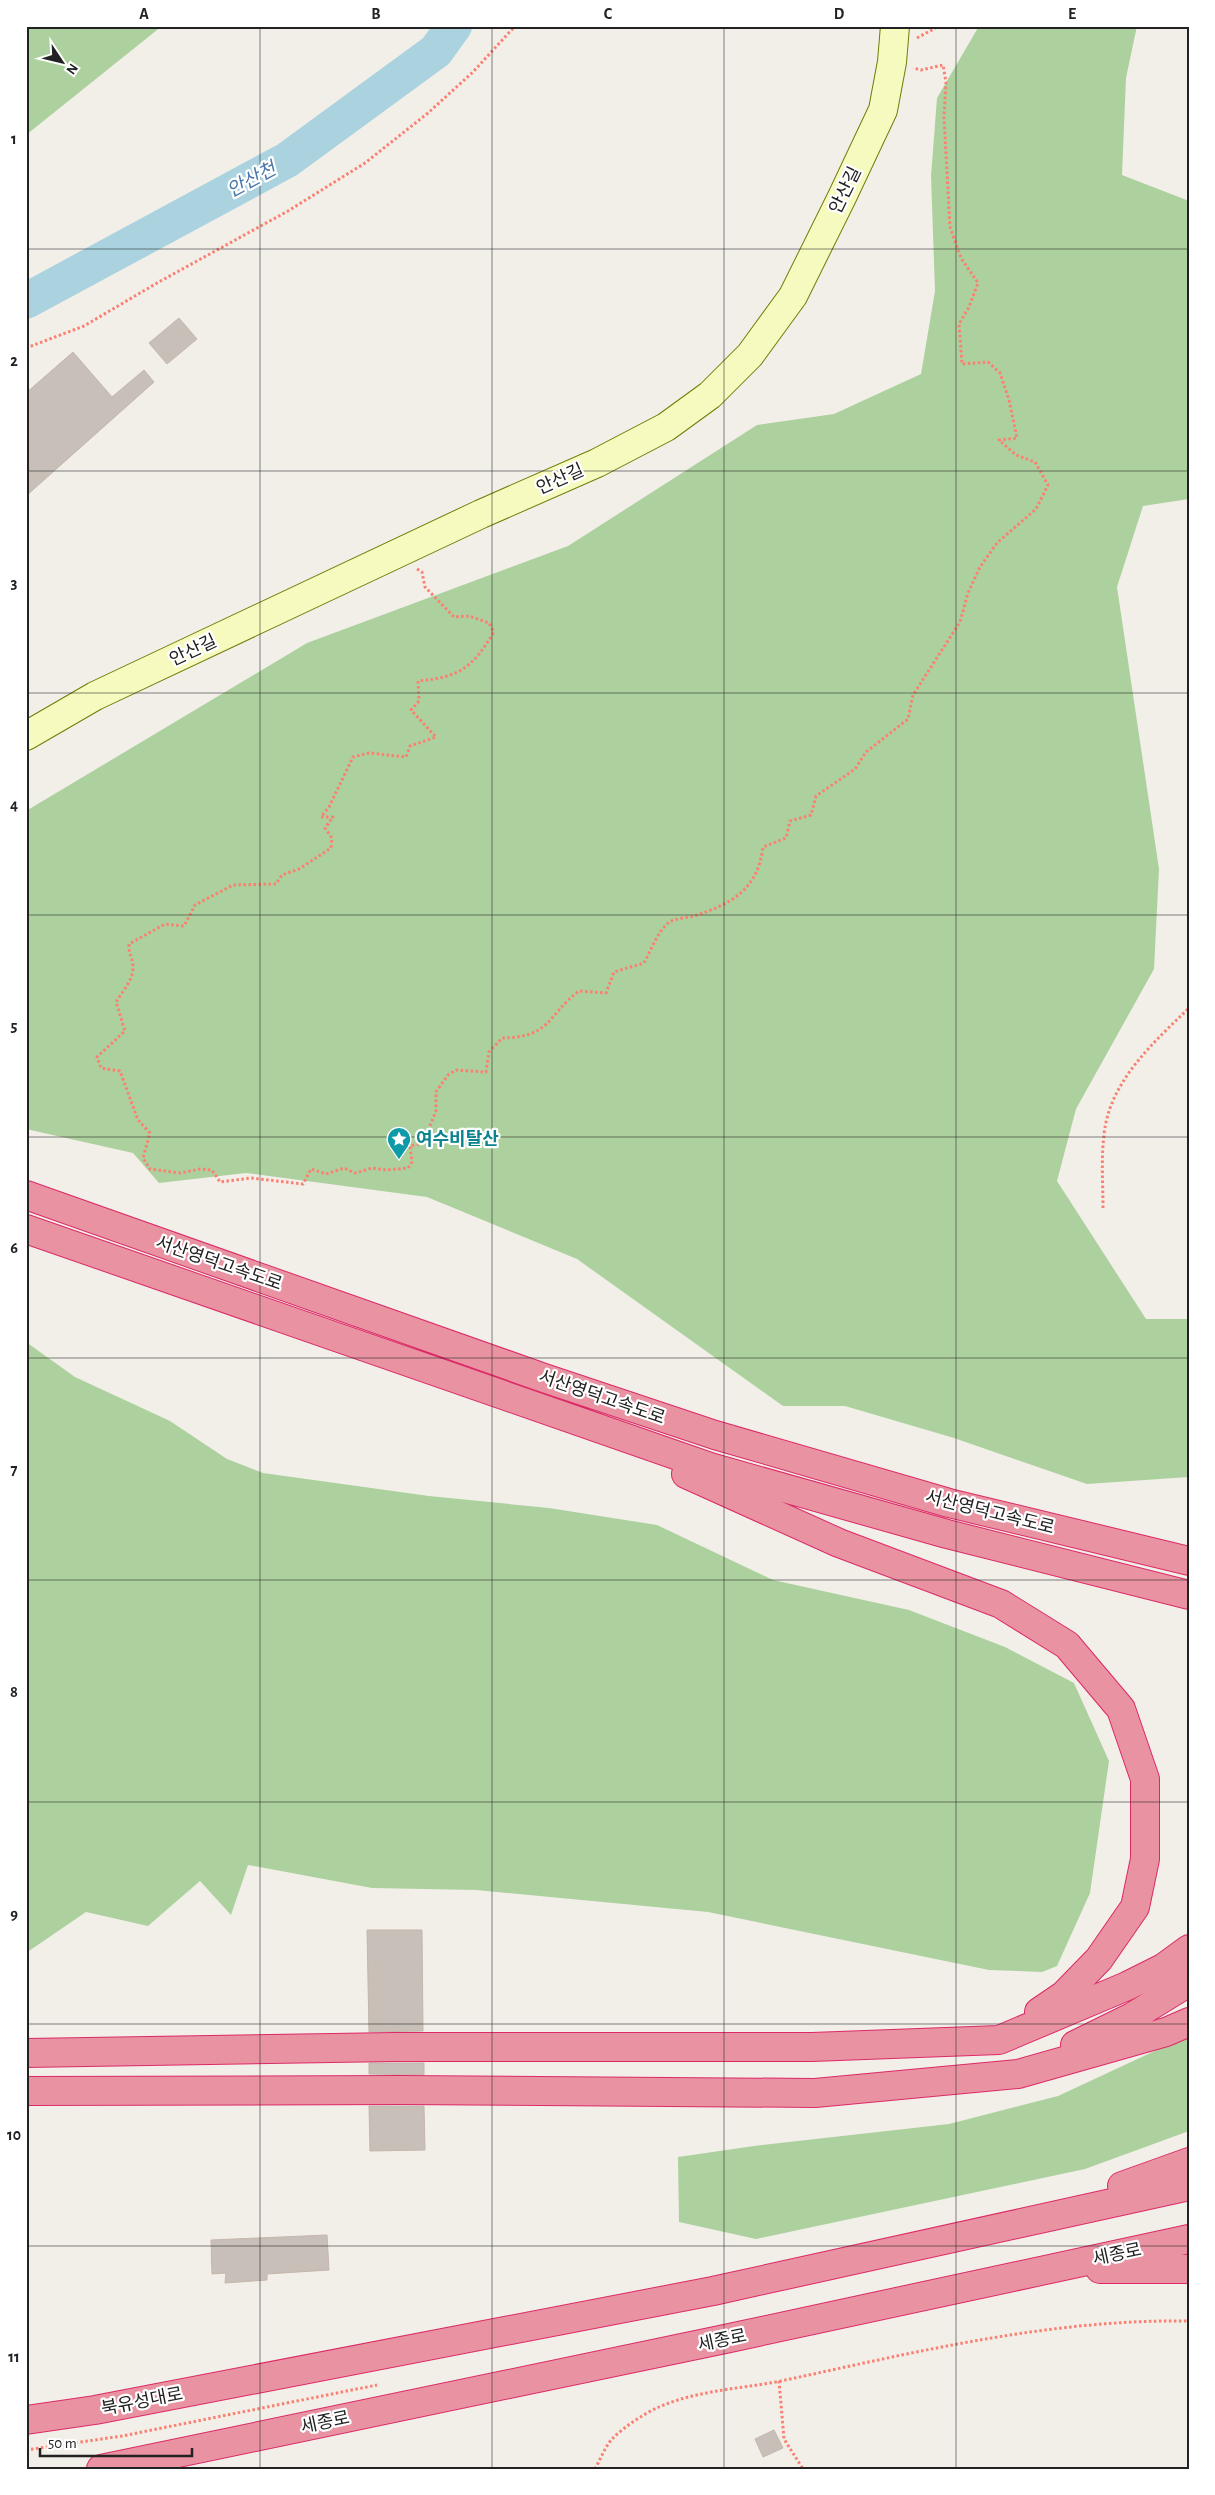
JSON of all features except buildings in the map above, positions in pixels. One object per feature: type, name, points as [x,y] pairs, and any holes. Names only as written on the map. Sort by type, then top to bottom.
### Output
[{"type":"highway","name":"서산영덕고속도로","points":[[26,1195],[544,1378],[715,1435],[949,1503],[1189,1561]]},
{"type":"highway","name":"서산영덕고속도로","points":[[26,1229],[720,1469],[946,1534],[1189,1595]]},
{"type":"highway","points":[[540,1408],[839,1543],[1001,1604],[1067,1645],[1121,1709],[1146,1779],[1145,1859],[1135,1907],[1098,1960],[1064,1995],[999,2040]]},
{"type":"highway","points":[[26,2053],[394,2047],[812,2046],[999,2040],[1127,1986],[1162,1968],[1189,1949]]},
{"type":"highway","points":[[1018,2074],[1132,2016],[1189,1982]]},
{"type":"highway","points":[[26,2091],[411,2090],[815,2093],[1018,2074],[1166,2032],[1189,2022]]},
{"type":"highway","points":[[1024,2223],[1189,2162]]},
{"type":"highway","points":[[1024,2223],[1189,2186]]},
{"type":"highway","name":"북유성대로","points":[[26,2420],[95,2410],[713,2291],[1024,2223]]},
{"type":"highway","name":"세종로","points":[[101,2469],[1189,2239]]},
{"type":"highway","points":[[1046,2270],[1189,2269]]},
{"type":"street","name":"안산길","points":[[26,736],[95,696],[393,555],[597,463],[666,427],[710,396],[750,355],[793,296],[883,110],[892,62],[895,26]]},
{"type":"path","points":[[26,348],[84,326],[157,283],[288,211],[365,163],[428,113],[460,84],[514,26]]},
{"type":"path","points":[[393,555],[422,572],[425,587],[454,617],[469,616],[489,623],[494,632],[481,653],[460,673],[438,679],[418,681],[419,701],[411,710],[436,736],[410,746],[406,757],[369,753],[353,757],[329,807],[321,817],[333,817],[325,828],[332,838],[331,848],[299,868],[282,875],[276,884],[233,885],[195,905],[184,926],[166,924],[129,944],[128,952],[133,967],[131,978],[116,1002],[125,1031],[98,1057],[101,1068],[120,1071],[138,1120],[150,1133],[143,1158],[150,1169],[180,1173],[200,1169],[212,1170],[220,1182],[250,1178],[303,1184],[311,1169],[326,1174],[344,1168],[355,1172],[372,1168],[386,1170],[408,1168],[412,1162],[410,1146],[423,1143],[436,1111],[436,1092],[448,1075],[456,1070],[486,1072],[489,1052],[502,1038],[522,1037],[543,1028],[570,998],[579,991],[606,993],[614,972],[644,963],[669,922],[696,915],[736,897],[750,884],[761,865],[763,847],[786,838],[790,821],[811,816],[816,796],[855,769],[866,752],[908,719],[913,695],[960,622],[968,593],[980,567],[997,543],[1036,509],[1048,486],[1035,462],[1016,455],[999,440],[1017,438],[1009,400],[1000,373],[988,362],[962,364],[959,324],[969,307],[978,283],[961,258],[950,226],[944,117],[946,82],[944,65],[921,70],[892,62]]},
{"type":"path","points":[[1103,1208],[1104,1135],[1109,1111],[1123,1083],[1145,1051],[1189,1008]]},
{"type":"path","points":[[595,2469],[612,2440],[658,2407],[707,2392],[780,2381],[1032,2330],[1134,2320],[1189,2321]]},
{"type":"path","points":[[780,2381],[784,2438],[803,2469]]},
{"type":"green space","points":[[26,26],[162,26],[26,135]]},
{"type":"green space","points":[[979,26],[1137,26],[1126,78],[1122,175],[1189,201],[1189,499],[1143,506],[1117,587],[1159,869],[1154,969],[1076,1109],[1057,1181],[1146,1319],[1189,1319],[1189,1477],[1087,1484],[954,1438],[845,1406],[783,1406],[577,1259],[427,1197],[246,1173],[159,1183],[133,1153],[26,1129],[26,811],[307,643],[568,546],[757,425],[834,414],[921,374],[935,291],[931,176],[937,98]]},
{"type":"green space","points":[[26,1342],[75,1377],[170,1421],[227,1459],[263,1473],[429,1496],[549,1508],[657,1525],[773,1580],[909,1610],[1005,1647],[1074,1683],[1109,1761],[1090,1893],[1057,1966],[1042,1972],[989,1970],[708,1912],[476,1890],[372,1888],[248,1865],[231,1915],[200,1881],[148,1926],[86,1912],[26,1953]]},
{"type":"green space","points":[[1189,2035],[1189,2131],[1085,2169],[756,2239],[679,2222],[678,2157],[754,2146],[949,2124],[1058,2096]]},
{"type":"waterway","name":"안산천","points":[[26,301],[287,160],[436,51],[454,26]]},
{"type":"place","name":"여수비탈산","points":[[399,1160]]}]
